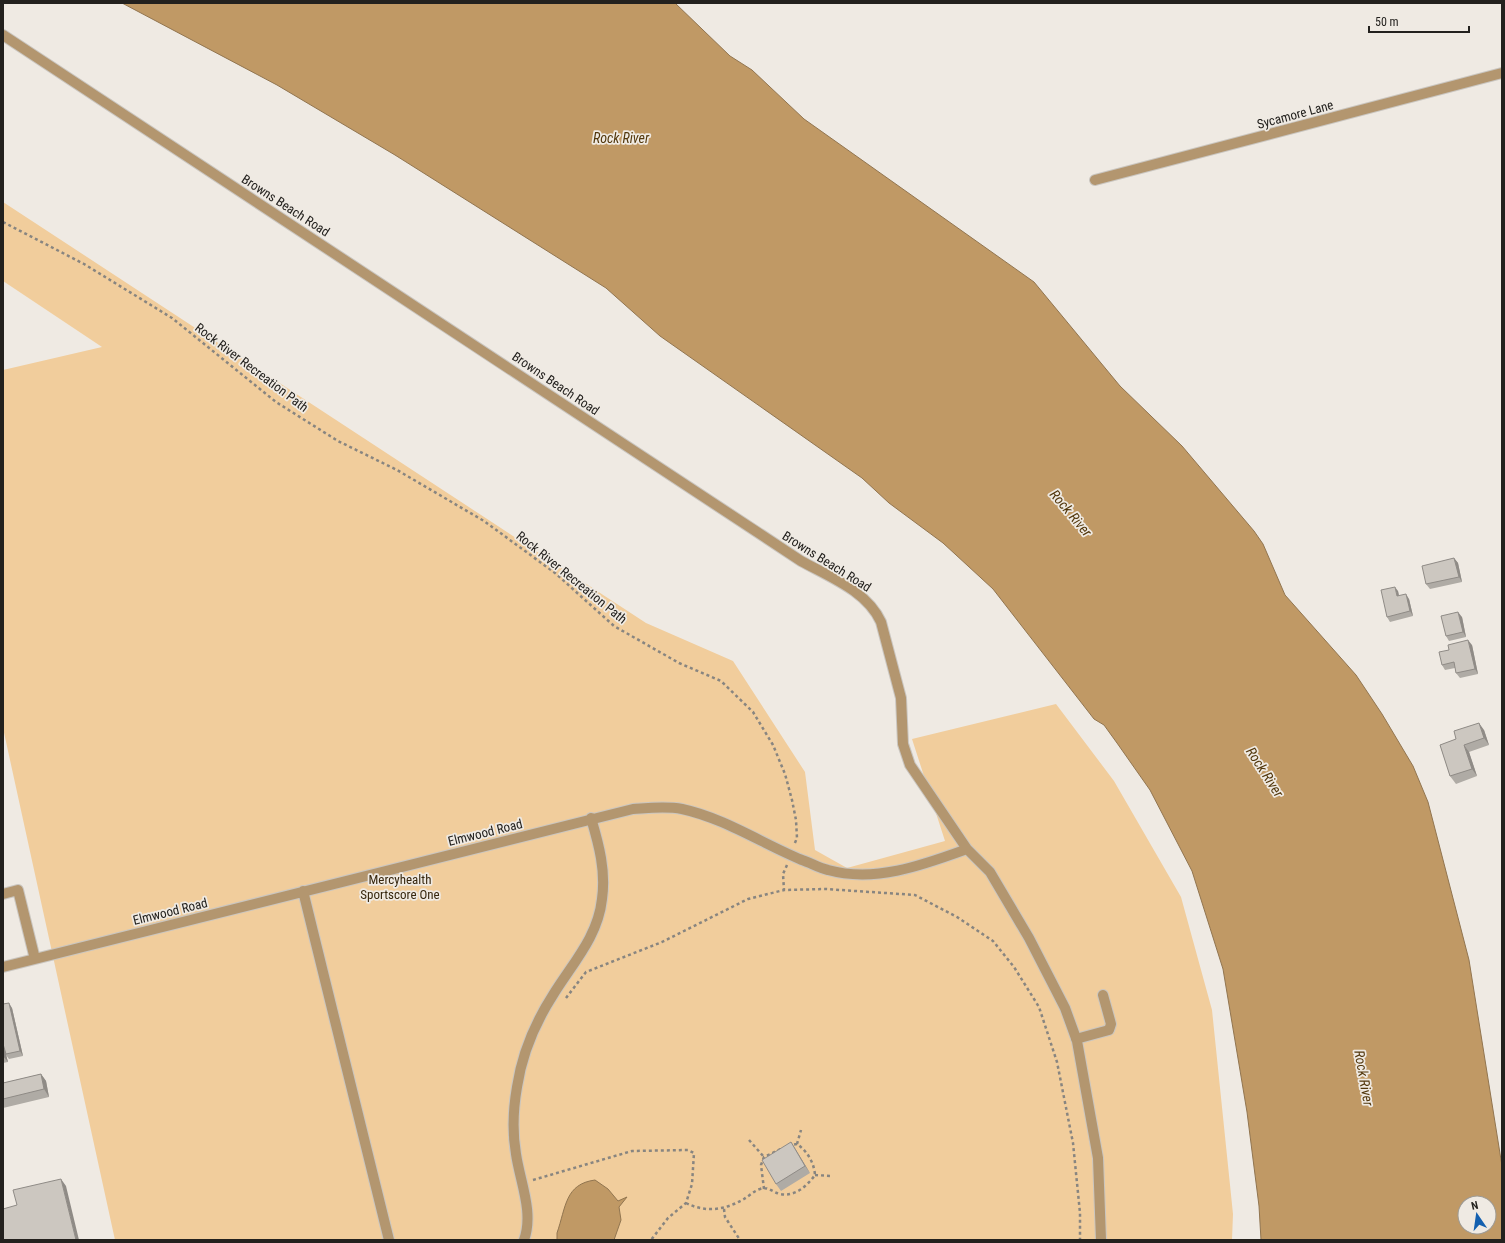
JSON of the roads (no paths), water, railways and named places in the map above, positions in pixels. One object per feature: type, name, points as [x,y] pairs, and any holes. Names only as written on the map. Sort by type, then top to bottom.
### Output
[{"type":"street","name":"Browns Beach Road","points":[[3,35],[801,561],[862,596],[876,610],[881,622],[901,698],[904,744],[910,765],[967,849],[990,872],[1029,938],[1065,1008],[1076,1039],[1098,1158],[1101,1240]]},
{"type":"street","name":"Sycamore Lane","points":[[1095,180],[1502,73]]},
{"type":"street","name":"Elmwood Road","points":[[3,967],[592,818],[633,809],[663,807],[681,809],[706,816],[791,855],[828,870],[858,874],[890,872],[920,866],[967,849]]},
{"type":"street","points":[[524,1240],[527,1230],[528,1211],[516,1154],[513,1110],[519,1072],[528,1044],[538,1021],[554,994],[586,947],[593,931],[602,899],[603,869],[592,818]]},
{"type":"street","points":[[3,894],[18,890],[35,959]]},
{"type":"street","points":[[303,891],[390,1240]]},
{"type":"street","points":[[1076,1039],[1109,1030],[1111,1024],[1103,995]]},
{"type":"water","name":"Rock River","points":[[122,3],[675,3],[730,56],[752,70],[804,119],[1034,282],[1120,386],[1182,446],[1254,531],[1263,544],[1285,595],[1356,675],[1382,714],[1413,766],[1428,802],[1469,960],[1502,1166],[1502,1240],[1261,1240],[1259,1206],[1247,1112],[1223,969],[1192,871],[1150,790],[1104,725],[1094,719],[993,589],[943,543],[889,503],[862,478],[660,336],[606,288],[395,155],[277,85]]},
{"type":"water","points":[[595,1180],[608,1189],[618,1201],[627,1197],[619,1207],[621,1220],[614,1240],[557,1240],[557,1233],[568,1198],[578,1186],[585,1182]]},
{"type":"park label","name":"Mercyhealth Sportscore One","points":[[400,886]]}]
